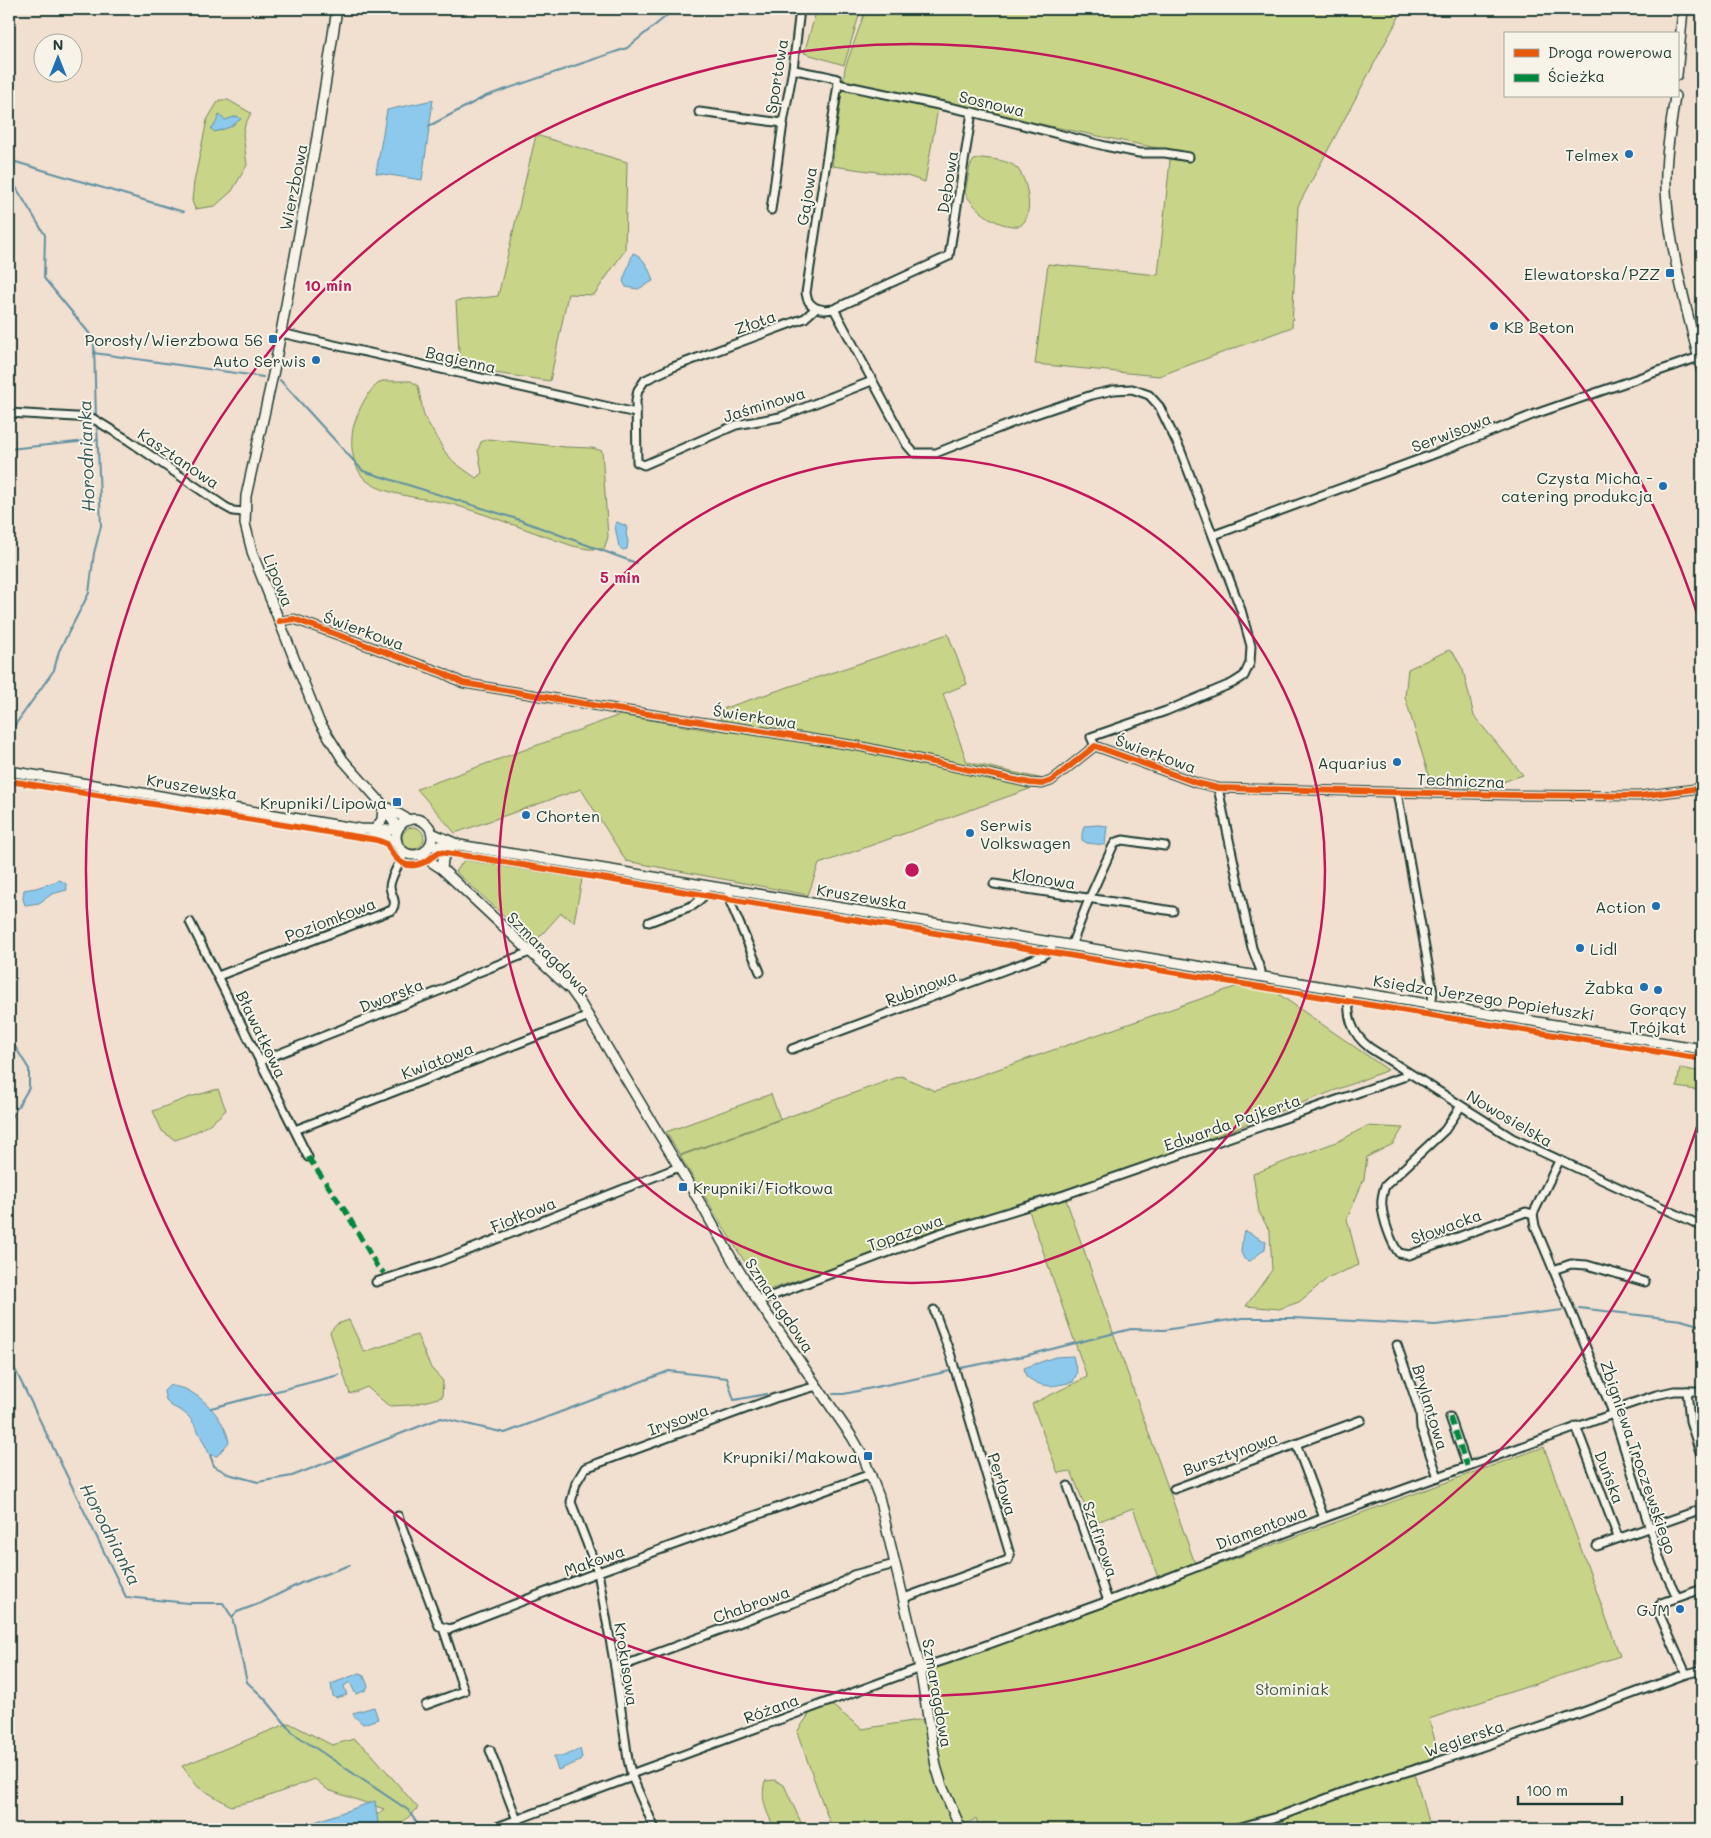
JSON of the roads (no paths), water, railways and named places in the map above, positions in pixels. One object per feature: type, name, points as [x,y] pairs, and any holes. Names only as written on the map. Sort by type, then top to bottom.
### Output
[{"type":"street","name":"Wierzbowa","points":[[274,370],[317,137],[336,9]]},
{"type":"street","name":"Sportowa","points":[[699,112],[783,123],[793,70],[800,9]]},
{"type":"street","points":[[1678,64],[1683,9]]},
{"type":"street","name":"Sosnowa","points":[[793,70],[831,77],[837,80],[838,84],[972,112],[1105,146],[1139,153],[1165,153],[1189,157]]},
{"type":"street","name":"Gajowa","points":[[816,308],[807,300],[806,293],[838,84]]},
{"type":"street","points":[[1675,98],[1666,167],[1667,202],[1671,233],[1702,372]]},
{"type":"street","name":"Dębowa","points":[[834,309],[949,256],[972,112]]},
{"type":"street","points":[[771,210],[783,123]]},
{"type":"street","points":[[816,308],[834,309],[907,445],[914,453],[936,453],[1092,394],[1132,389],[1149,395],[1159,406],[1180,449],[1241,610],[1251,646],[1250,663],[1244,676],[1166,711],[1091,737],[1095,746]]},
{"type":"street","name":"Złota","points":[[638,462],[636,412],[638,390],[645,380],[673,367],[806,318],[816,308]]},
{"type":"street","name":"Bagienna","points":[[280,332],[636,412]]},
{"type":"street","name":"Serwisowa","points":[[1214,536],[1436,454],[1536,414],[1699,357]]},
{"type":"street","name":"Lipowa","points":[[274,370],[246,496],[244,524],[253,555],[279,622],[312,706],[328,739],[343,760],[383,805],[398,829]]},
{"type":"street","name":"Jaśminowa","points":[[638,462],[644,465],[736,425],[780,417],[872,381]]},
{"type":"street","name":"Kasztanowa","points":[[9,413],[92,418],[224,506],[233,511],[244,512]]},
{"type":"street","name":"Świerkowa","points":[[279,622],[294,619],[437,671],[463,683],[622,710],[858,746],[1030,783],[1042,784],[1052,781],[1095,746],[1197,783],[1218,788]]},
{"type":"street","name":"Kruszewska","points":[[9,771],[371,830],[398,829]]},
{"type":"street","points":[[1218,788],[1252,948],[1261,971],[1260,977]]},
{"type":"street","name":"Techniczna","points":[[1218,788],[1639,796],[1702,788]]},
{"type":"street","points":[[1397,792],[1433,992],[1431,1005]]},
{"type":"street","points":[[371,830],[382,820],[383,805]]},
{"type":"street","name":"Lipowa","points":[[383,805],[408,820]]},
{"type":"street","points":[[408,820],[398,829],[397,842],[405,853],[419,854],[429,846],[432,833]]},
{"type":"street","name":"Kruszewska","points":[[408,820],[425,823],[432,833],[455,845]]},
{"type":"street","name":"Kruszewska","points":[[371,830],[397,842]]},
{"type":"street","name":"Klonowa","points":[[1071,946],[1089,898],[1116,842],[1123,840],[1165,846]]},
{"type":"street","points":[[440,868],[443,859],[455,845]]},
{"type":"street","name":"Kruszewska","points":[[429,846],[455,845],[1260,977]]},
{"type":"street","name":"Szmaragdowa","points":[[429,846],[440,868]]},
{"type":"street","name":"Poziomkowa","points":[[218,976],[392,910],[395,902],[390,886],[391,880],[405,853]]},
{"type":"street","name":"Szmaragdowa","points":[[419,854],[440,868],[570,990],[589,1016],[758,1301],[852,1437],[871,1474],[878,1497],[920,1668],[936,1766],[942,1786],[961,1829]]},
{"type":"street","name":"Klonowa","points":[[994,884],[1173,911]]},
{"type":"street","points":[[649,922],[694,905],[704,896],[706,886]]},
{"type":"street","points":[[730,890],[729,899],[760,972]]},
{"type":"street","name":"Bławatkowa","points":[[190,922],[308,1157]]},
{"type":"street","name":"Rubinowa","points":[[792,1049],[1042,956],[1049,951],[1054,943]]},
{"type":"street","name":"Dworska","points":[[260,1061],[444,989],[474,974],[530,952]]},
{"type":"street","name":"Księdza Jerzego Popiełuszki","points":[[1260,977],[1702,1049]]},
{"type":"street","name":"Nowosielska","points":[[1349,992],[1348,1014],[1352,1028],[1358,1037],[1370,1048],[1512,1138],[1702,1226]]},
{"type":"street","name":"Kwiatowa","points":[[295,1130],[589,1016]]},
{"type":"street","name":"Edwarda Pajkerta","points":[[1064,1195],[1403,1077],[1407,1072]]},
{"type":"street","name":"Słowacka","points":[[1461,1106],[1445,1130],[1385,1186],[1382,1196],[1382,1207],[1394,1246],[1399,1253],[1409,1254],[1526,1212],[1533,1214]]},
{"type":"street","points":[[1533,1214],[1559,1161]]},
{"type":"street","name":"Fiołkowa","points":[[376,1282],[436,1263],[679,1167]]},
{"type":"street","name":"Topazowa","points":[[758,1301],[940,1233],[1064,1195]]},
{"type":"street","name":"Zbigniewa Troczewskiego","points":[[1533,1214],[1535,1226],[1612,1412],[1661,1563],[1677,1598]]},
{"type":"street","points":[[1554,1270],[1571,1264],[1586,1265],[1645,1282]]},
{"type":"street","name":"Perłowa","points":[[904,1598],[1008,1560],[1010,1555],[951,1356],[934,1310]]},
{"type":"street","name":"Brylantowa","points":[[1397,1345],[1420,1412],[1420,1428],[1438,1477]]},
{"type":"street","name":"Irysowa","points":[[571,1502],[576,1483],[585,1468],[774,1398],[817,1386]]},
{"type":"street","name":"Diamentowa","points":[[920,1668],[1108,1601],[1324,1518],[1656,1395],[1674,1391],[1702,1391]]},
{"type":"street","points":[[1687,1391],[1690,1420],[1702,1458]]},
{"type":"street","points":[[1450,1417],[1467,1466]]},
{"type":"street","name":"Bursztynowa","points":[[1174,1489],[1361,1420]]},
{"type":"street","name":"Duńska","points":[[1576,1426],[1618,1538]]},
{"type":"street","name":"Bursztynowa","points":[[1296,1444],[1324,1518]]},
{"type":"street","name":"Makowa","points":[[443,1628],[450,1630],[598,1572],[871,1474]]},
{"type":"street","name":"Szafirowa","points":[[1068,1486],[1108,1601]]},
{"type":"street","name":"Krokusowa","points":[[571,1502],[598,1572],[615,1667],[631,1776],[655,1829]]},
{"type":"street","points":[[1597,1546],[1702,1509]]},
{"type":"street","points":[[398,1516],[439,1626],[443,1628],[464,1691],[426,1705]]},
{"type":"street","name":"Chabrowa","points":[[615,1667],[833,1588],[853,1575],[895,1564]]},
{"type":"street","points":[[1686,1674],[1658,1611],[1662,1603],[1702,1589]]},
{"type":"street","name":"Różana","points":[[497,1827],[920,1668]]},
{"type":"street","name":"Węgierska","points":[[1234,1829],[1280,1816],[1357,1787],[1564,1720],[1686,1674],[1702,1670]]},
{"type":"street","points":[[490,1750],[517,1820]]},
{"type":"water","points":[[433,100],[422,180],[376,173],[387,110]]},
{"type":"water","points":[[219,115],[225,120],[237,116],[241,119],[230,127],[215,132],[211,129]]},
{"type":"water","points":[[633,253],[643,261],[653,281],[638,289],[626,287],[623,281]]},
{"type":"water","points":[[617,522],[626,526],[627,549],[623,550],[619,547],[615,526]]},
{"type":"water","points":[[1084,826],[1107,826],[1105,845],[1087,843],[1082,840]]},
{"type":"water","points":[[60,880],[66,884],[67,890],[52,894],[39,903],[25,905],[23,899],[24,890]]},
{"type":"water","points":[[1246,1231],[1266,1242],[1265,1249],[1250,1261],[1244,1259],[1241,1252],[1243,1234]]},
{"type":"water","points":[[1073,1356],[1077,1373],[1073,1382],[1048,1386],[1026,1376],[1024,1368],[1055,1357]]},
{"type":"water","points":[[170,1385],[185,1389],[200,1398],[219,1418],[229,1442],[217,1456],[210,1455],[191,1419],[167,1401],[164,1391]]},
{"type":"water","points":[[360,1673],[363,1674],[368,1686],[366,1690],[355,1693],[350,1682],[344,1686],[347,1695],[336,1698],[333,1696],[331,1684]]},
{"type":"water","points":[[374,1707],[378,1719],[363,1724],[354,1716],[353,1713]]},
{"type":"water","points":[[580,1749],[582,1757],[580,1761],[558,1770],[554,1756],[564,1756]]},
{"type":"water","points":[[375,1801],[378,1823],[356,1829],[307,1829],[306,1825]]},
{"type":"waterway","points":[[429,126],[486,96],[627,48],[675,9]]},
{"type":"waterway","points":[[9,160],[184,212]]},
{"type":"waterway","name":"Horodnianka","points":[[9,176],[45,235],[44,278],[89,333],[94,343],[96,418]]},
{"type":"waterway","points":[[94,353],[263,377]]},
{"type":"waterway","points":[[280,380],[363,471],[514,518],[636,563]]},
{"type":"waterway","name":"Horodnianka","points":[[9,740],[15,725],[54,670],[59,651],[89,593],[94,553],[101,526],[97,423]]},
{"type":"waterway","points":[[9,449],[97,440]]},
{"type":"waterway","name":"Horodnianka","points":[[9,1037],[29,1069],[29,1088],[9,1121]]},
{"type":"waterway","points":[[1579,1308],[1681,1320],[1702,1326]]},
{"type":"waterway","points":[[960,1368],[1024,1356],[1131,1329],[1164,1330],[1243,1318],[1293,1318],[1435,1325],[1563,1310]]},
{"type":"waterway","name":"Horodnianka","points":[[9,1357],[126,1597],[189,1603],[223,1603],[232,1617],[247,1682],[266,1700],[293,1733],[408,1810],[421,1829]]},
{"type":"waterway","points":[[210,1455],[214,1466],[228,1474],[258,1482],[292,1476],[441,1418],[505,1433],[669,1371],[727,1378],[734,1400],[767,1394]]},
{"type":"waterway","points":[[833,1394],[844,1394],[950,1371]]},
{"type":"waterway","points":[[211,1408],[339,1375]]},
{"type":"waterway","points":[[232,1617],[237,1612],[261,1603],[301,1583],[350,1565]]},
{"type":"place","name":"Telmex","points":[[1629,154]]},
{"type":"place","name":"Elewatorska/PZZ","points":[[1670,273]]},
{"type":"place","name":"KB Beton","points":[[1494,326]]},
{"type":"place","name":"Porosły/Wierzbowa 56","points":[[273,339]]},
{"type":"place","name":"Auto Serwis","points":[[316,360]]},
{"type":"place","name":"Czysta Micha - catering produkcja","points":[[1663,486]]},
{"type":"place","name":"Aquarius","points":[[1397,762]]},
{"type":"place","name":"Krupniki/Lipowa","points":[[397,802]]},
{"type":"place","name":"Chorten","points":[[526,815]]},
{"type":"place","name":"Serwis Volkswagen","points":[[970,833]]},
{"type":"place","name":"Action","points":[[1656,906]]},
{"type":"place","name":"Lidl","points":[[1580,948]]},
{"type":"place","name":"Żabka","points":[[1644,987]]},
{"type":"place","name":"Gorący Trójkąt","points":[[1658,990]]},
{"type":"place","name":"Krupniki/Fiołkowa","points":[[683,1187]]},
{"type":"place","name":"Krupniki/Makowa","points":[[868,1456]]},
{"type":"place","name":"GJM","points":[[1680,1609]]},
{"type":"park label","name":"Słominiak","points":[[1292,1688]]}]
